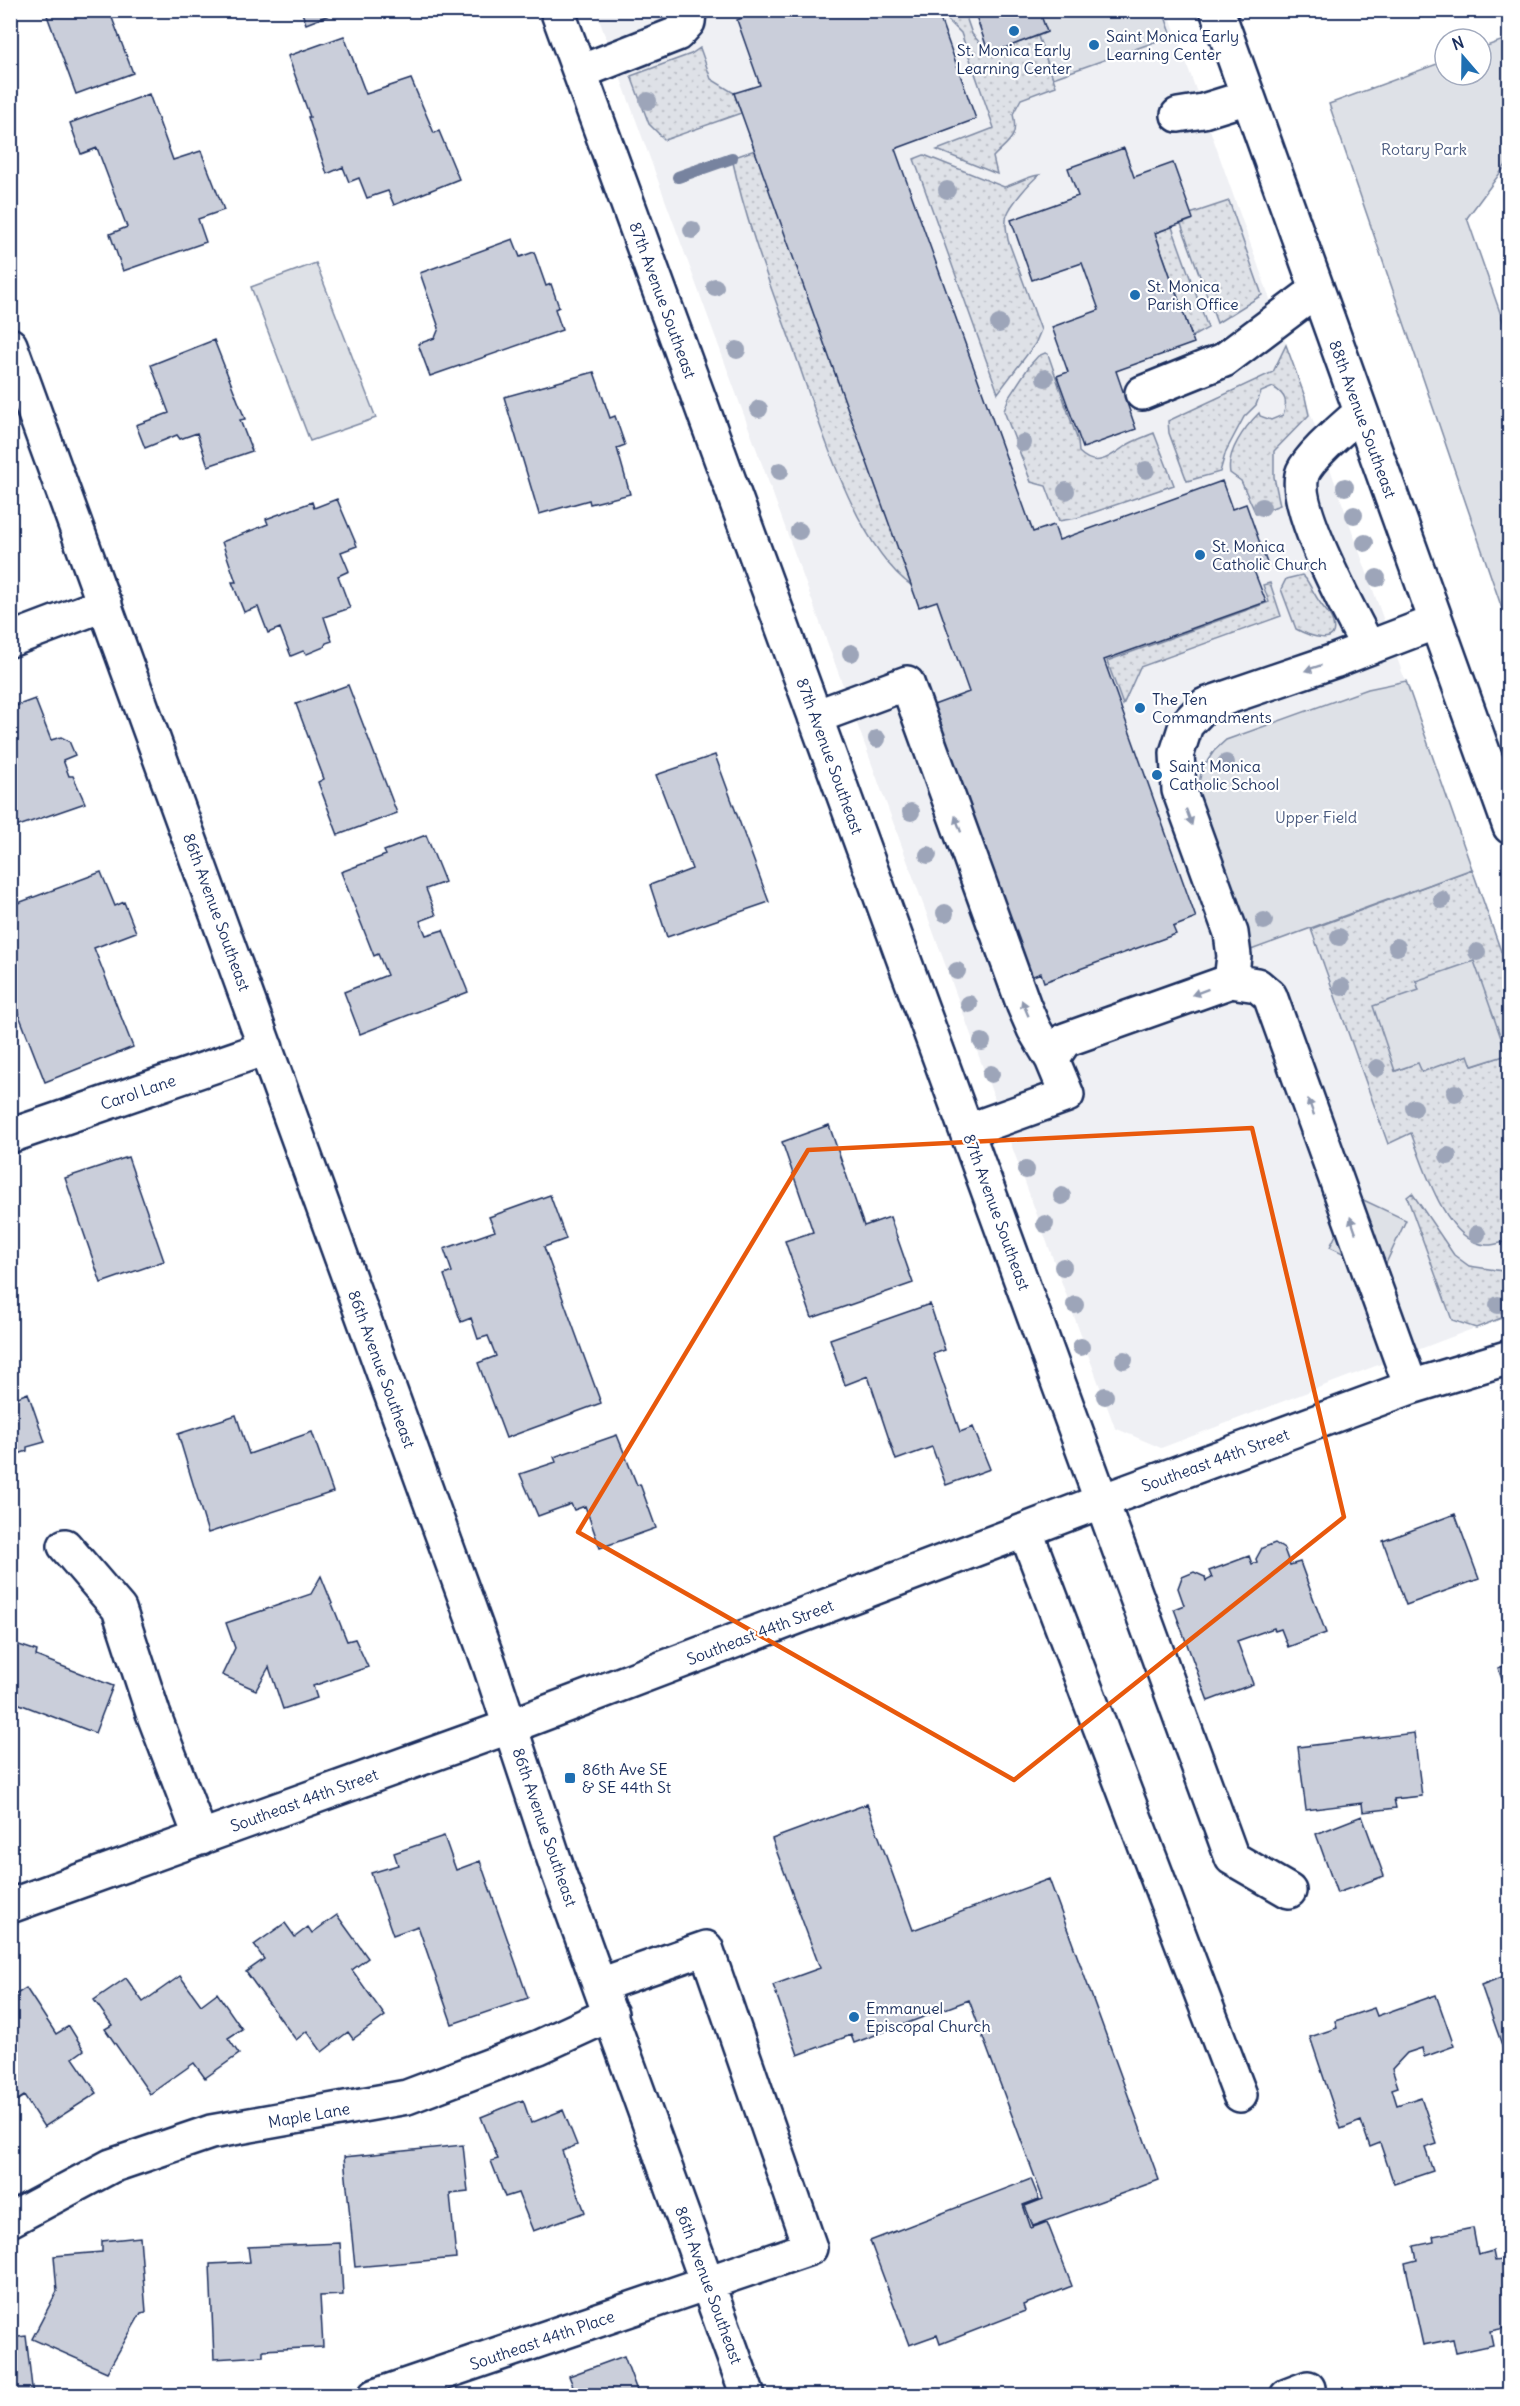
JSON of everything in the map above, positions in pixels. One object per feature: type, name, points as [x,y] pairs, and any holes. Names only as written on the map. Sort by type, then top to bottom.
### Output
[{"type":"street","name":"87th Avenue Southeast","points":[[557,10],[1232,1858],[1289,1891]]},
{"type":"street","name":"88th Avenue Southeast","points":[[1217,10],[1509,827]]},
{"type":"street","points":[[580,72],[677,34],[688,22],[689,13]]},
{"type":"street","points":[[1178,115],[1203,111],[1248,97]]},
{"type":"street","points":[[1142,393],[1224,360],[1317,290]]},
{"type":"street","name":"86th Avenue Southeast","points":[[10,345],[511,1726],[558,1871],[748,2396]]},
{"type":"street","points":[[1361,412],[1311,460],[1303,471],[1300,484],[1303,503],[1331,575],[1368,647]]},
{"type":"street","points":[[10,640],[105,604]]},
{"type":"street","points":[[1231,981],[1234,956],[1231,933],[1179,790],[1177,753],[1186,725],[1205,705],[1436,622]]},
{"type":"street","points":[[815,717],[907,682],[1024,1006],[1034,1029],[1052,1059],[1067,1095],[967,1131]]},
{"type":"street","points":[[1052,1059],[1065,1040],[1231,981],[1257,985],[1270,996],[1412,1388]]},
{"type":"street","name":"Carol Lane","points":[[10,1136],[266,1048]]},
{"type":"street","name":"Southeast 44th Street","points":[[10,1906],[511,1726],[1102,1502],[1412,1388],[1509,1357]]},
{"type":"street","points":[[1026,1532],[1240,2095]]},
{"type":"street","points":[[65,1546],[119,1609],[153,1713],[201,1838]]},
{"type":"street","name":"Maple Lane","points":[[10,2220],[111,2166],[211,2132],[407,2097],[538,2047],[606,2000],[706,1948],[810,2248],[708,2284]]},
{"type":"street","name":"Southeast 44th Place","points":[[375,2396],[708,2284]]},
{"type":"highlighted area","points":[[1252,1128],[1344,1517],[1014,1780],[578,1532],[808,1150]]},
{"type":"shaded area","name":"Saint Monica Catholic School","points":[[596,11],[1168,11],[1509,974],[1509,1315],[1161,1448],[1115,1428]]},
{"type":"green space","points":[[944,11],[964,11],[972,34],[989,53],[1038,36],[1056,86],[1021,99],[1013,114],[1015,129],[1011,139],[993,157],[997,174],[937,150],[994,128],[961,33],[948,20]]},
{"type":"green space","name":"Saint Monica Early Learning Center","points":[[1039,11],[1163,11],[1172,36],[1053,78],[1038,36],[1047,32]]},
{"type":"green space","name":"Rotary Park","points":[[1509,38],[1509,161],[1467,218],[1509,338],[1509,629],[1329,104],[1433,65],[1433,87],[1493,87],[1493,44]]},
{"type":"green space","points":[[700,48],[711,79],[734,93],[741,113],[665,140],[649,124],[631,76],[691,54]]},
{"type":"green space","points":[[755,150],[912,586],[892,568],[857,515],[817,418],[753,236],[738,184],[732,158]]},
{"type":"green space","points":[[924,155],[1004,187],[1039,175],[1012,205],[1006,218],[1006,224],[1008,240],[1041,330],[1035,344],[998,393],[914,159]]},
{"type":"green space","points":[[1229,201],[1262,295],[1217,323],[1181,224],[1192,220],[1190,214]]},
{"type":"green space","points":[[1172,227],[1208,328],[1192,337],[1155,233]]},
{"type":"green space","points":[[316,263],[376,418],[310,441],[251,287]]},
{"type":"green space","points":[[1286,345],[1305,397],[1309,415],[1274,451],[1274,477],[1280,505],[1256,514],[1241,481],[1230,473],[1231,457],[1248,425],[1259,413],[1260,416],[1271,420],[1283,415],[1285,403],[1281,393],[1273,387],[1261,392],[1256,405],[1244,417],[1226,451],[1220,472],[1187,481],[1169,433],[1168,421],[1273,372]]},
{"type":"green space","points":[[1048,354],[1078,441],[1079,452],[1092,460],[1104,459],[1130,443],[1154,433],[1174,485],[1077,518],[1059,521],[1046,486],[1031,482],[1004,411],[1009,397],[1030,365],[1038,356]]},
{"type":"green space","points":[[1302,575],[1332,620],[1334,629],[1328,637],[1322,638],[1296,629],[1281,589],[1286,579]]},
{"type":"green space","points":[[1270,583],[1281,616],[1140,667],[1123,705],[1107,661],[1269,602],[1263,585]]},
{"type":"green space","name":"Upper Field","points":[[1406,681],[1472,869],[1251,950],[1223,877],[1197,792],[1202,769],[1214,751],[1226,740],[1368,689]]},
{"type":"green space","points":[[1472,869],[1509,974],[1509,1241],[1486,1245],[1472,1241],[1459,1231],[1448,1217],[1429,1182],[1411,1133],[1388,1144],[1311,929]],"holes":[[[1416,981],[1506,1055],[1473,1066],[1469,1055],[1422,1071],[1419,1062],[1396,1071],[1419,989]]]},
{"type":"green space","points":[[1474,961],[1507,1055],[1472,1066],[1468,1055],[1422,1072],[1418,1063],[1395,1071],[1373,1006],[1419,990],[1416,981]]},
{"type":"green space","points":[[1412,1193],[1454,1255],[1469,1266],[1509,1272],[1509,1315],[1476,1328],[1452,1320],[1407,1197]]},
{"type":"green space","points":[[1355,1196],[1406,1220],[1382,1272],[1330,1247]]},
{"type":"building","points":[[45,10],[109,10],[133,73],[76,94]]},
{"type":"building","points":[[301,10],[342,10],[306,24]]},
{"type":"building","points":[[762,10],[937,10],[976,119],[895,149],[1033,532],[1054,525],[1059,540],[1222,481],[1232,509],[1246,504],[1267,563],[1253,568],[1266,602],[1104,660],[1196,918],[1173,927],[1176,934],[1044,982],[1041,973],[1028,978],[931,706],[969,692],[937,601],[919,607],[734,93],[760,85],[737,20]]},
{"type":"building","name":"St. Monica Early Learning Center","points":[[974,10],[1039,10],[1047,32],[989,54]]},
{"type":"building","points":[[344,36],[366,94],[411,79],[434,133],[439,131],[459,179],[394,205],[388,191],[367,198],[359,178],[349,182],[343,167],[327,174],[288,56]]},
{"type":"building","points":[[149,94],[173,160],[201,151],[224,210],[198,219],[206,242],[123,271],[110,234],[127,227],[97,148],[81,154],[70,123]]},
{"type":"building","name":"St. Monica Parish Office","points":[[1124,148],[1134,177],[1173,163],[1193,219],[1155,233],[1194,343],[1116,371],[1136,429],[1083,448],[1057,376],[1068,372],[1052,327],[1099,310],[1082,263],[1032,280],[1011,220],[1078,196],[1068,168]]},
{"type":"building","points":[[513,239],[520,257],[534,252],[546,286],[551,284],[559,307],[555,309],[562,330],[430,376],[418,344],[435,338],[439,328],[420,273]]},
{"type":"building","points":[[214,340],[245,419],[240,420],[252,451],[208,466],[197,433],[180,439],[177,435],[145,448],[136,425],[169,413],[151,365]]},
{"type":"building","points":[[594,372],[610,418],[615,416],[625,445],[617,448],[630,494],[590,504],[589,500],[539,514],[504,397]]},
{"type":"building","points":[[337,499],[357,546],[341,552],[349,571],[338,576],[350,608],[324,617],[332,641],[307,654],[303,651],[291,656],[280,628],[268,633],[258,607],[244,612],[232,582],[236,582],[222,542],[268,524],[266,519],[312,502],[314,508]]},
{"type":"building","points":[[348,685],[397,813],[338,835],[318,782],[324,779],[296,704]]},
{"type":"building","points":[[35,699],[51,740],[61,737],[69,741],[75,755],[63,760],[69,776],[73,776],[85,803],[10,829],[10,708]]},
{"type":"building","points":[[715,755],[769,902],[667,937],[650,885],[692,869],[656,775]]},
{"type":"building","points":[[426,835],[445,882],[426,889],[436,915],[420,921],[426,935],[443,930],[468,992],[360,1034],[344,992],[387,975],[378,954],[374,956],[341,872],[386,855],[384,851]]},
{"type":"building","points":[[101,872],[115,906],[124,902],[136,932],[94,948],[133,1047],[45,1082],[10,992],[10,906]]},
{"type":"building","points":[[829,1125],[864,1226],[890,1217],[913,1283],[812,1318],[785,1241],[813,1232],[782,1142]]},
{"type":"building","points":[[128,1157],[164,1261],[101,1283],[65,1178]]},
{"type":"building","points":[[550,1195],[566,1239],[544,1247],[601,1403],[506,1438],[478,1363],[496,1356],[488,1336],[478,1339],[471,1318],[461,1322],[444,1275],[452,1272],[444,1249],[495,1231],[489,1217]]},
{"type":"building","points":[[930,1304],[945,1350],[933,1354],[960,1432],[973,1427],[990,1469],[946,1485],[932,1447],[896,1460],[868,1376],[845,1385],[830,1339]]},
{"type":"building","points":[[28,1393],[45,1442],[27,1447],[27,1451],[10,1457],[10,1400]]},
{"type":"building","points":[[236,1415],[249,1454],[312,1432],[333,1492],[208,1533],[178,1434]]},
{"type":"building","points":[[617,1435],[637,1485],[640,1484],[656,1528],[600,1548],[585,1506],[574,1510],[571,1504],[538,1516],[520,1474],[556,1462],[554,1457]]},
{"type":"building","points":[[1455,1514],[1479,1579],[1406,1605],[1383,1541]]},
{"type":"building","points":[[1275,1543],[1284,1549],[1290,1565],[1300,1562],[1326,1633],[1288,1647],[1281,1629],[1275,1631],[1274,1628],[1237,1641],[1253,1684],[1208,1701],[1174,1609],[1184,1605],[1178,1588],[1182,1577],[1194,1572],[1205,1577],[1206,1581],[1212,1578],[1209,1571],[1249,1556],[1252,1564],[1257,1562],[1256,1559],[1262,1548]]},
{"type":"building","points":[[321,1576],[347,1641],[355,1639],[368,1667],[313,1686],[317,1698],[283,1709],[269,1667],[256,1690],[222,1675],[235,1648],[226,1623],[311,1594]]},
{"type":"building","points":[[10,1642],[37,1651],[36,1656],[113,1686],[95,1733],[17,1703],[10,1717]]},
{"type":"building","points":[[1510,1664],[1510,1702],[1498,1668]]},
{"type":"building","points":[[1414,1733],[1422,1796],[1394,1799],[1396,1808],[1363,1812],[1362,1803],[1306,1810],[1298,1747]]},
{"type":"building","name":"Emmanuel Episcopal Church","points":[[867,1804],[913,1930],[1049,1879],[1159,2180],[1033,2226],[1025,2206],[1043,2199],[969,2000],[854,2043],[851,2035],[798,2055],[773,1985],[820,1968],[772,1839]]},
{"type":"building","points":[[1362,1816],[1384,1876],[1337,1893],[1316,1834]]},
{"type":"building","points":[[444,1836],[456,1870],[480,1861],[528,1998],[452,2024],[418,1926],[393,1935],[371,1873],[398,1865],[394,1853]]},
{"type":"building","points":[[337,1915],[368,1958],[352,1970],[385,2016],[353,2039],[348,2032],[322,2052],[307,2031],[296,2040],[246,1972],[264,1959],[254,1945],[285,1923],[295,1937],[308,1927],[312,1933]]},
{"type":"building","points":[[1510,1967],[1510,2050],[1504,2051],[1481,1985],[1507,1975],[1505,1969]]},
{"type":"building","points":[[180,1976],[201,2005],[217,1993],[242,2029],[228,2038],[239,2054],[205,2078],[194,2063],[150,2094],[105,2029],[112,2025],[94,2000],[126,1978],[143,2002]]},
{"type":"building","points":[[26,1988],[56,2034],[69,2026],[84,2050],[73,2058],[97,2093],[44,2127],[24,2096],[10,2105],[10,1998]]},
{"type":"building","points":[[1436,1995],[1454,2046],[1424,2057],[1422,2048],[1407,2053],[1392,2069],[1398,2087],[1392,2089],[1397,2105],[1421,2097],[1437,2144],[1425,2148],[1433,2171],[1394,2184],[1380,2143],[1370,2147],[1361,2121],[1341,2129],[1310,2037],[1337,2028],[1335,2021],[1374,2008],[1377,2016]]},
{"type":"building","points":[[523,2100],[531,2123],[563,2110],[577,2145],[562,2151],[585,2212],[533,2231],[518,2193],[505,2197],[491,2161],[498,2159],[481,2117]]},
{"type":"building","points":[[463,2145],[468,2192],[450,2194],[456,2258],[355,2267],[344,2157]]},
{"type":"building","points":[[1031,2179],[1039,2199],[1023,2205],[1031,2228],[1047,2222],[1072,2286],[1023,2305],[1025,2311],[940,2344],[937,2335],[909,2345],[870,2241]]},
{"type":"building","points":[[1473,2228],[1478,2255],[1493,2251],[1495,2261],[1510,2259],[1510,2327],[1490,2331],[1493,2345],[1456,2353],[1453,2339],[1423,2345],[1405,2263],[1417,2260],[1414,2246],[1434,2242],[1433,2236]]},
{"type":"building","points":[[140,2237],[146,2312],[141,2313],[107,2372],[32,2339],[57,2291],[54,2256],[102,2252],[102,2241]]},
{"type":"building","points":[[340,2243],[343,2295],[320,2296],[323,2347],[263,2350],[263,2356],[214,2359],[210,2264],[250,2262],[248,2247]]},
{"type":"building","points":[[26,2336],[33,2396],[10,2396],[10,2338]]},
{"type":"building","points":[[624,2356],[639,2396],[577,2396],[569,2376]]},
{"type":"waterway","points":[[678,177],[732,158]]},
{"type":"place","name":"St. Monica Early Learning Center","points":[[1014,31]]},
{"type":"place","name":"Saint Monica Early Learning Center","points":[[1094,45]]},
{"type":"place","name":"St. Monica Parish Office","points":[[1135,295]]},
{"type":"place","name":"St. Monica Catholic Church","points":[[1200,555]]},
{"type":"place","name":"The Ten Commandments","points":[[1140,708]]},
{"type":"place","name":"Saint Monica Catholic School","points":[[1157,775]]},
{"type":"place","name":"86th Ave SE & SE 44th St","points":[[570,1778]]},
{"type":"place","name":"Emmanuel Episcopal Church","points":[[854,2017]]}]
